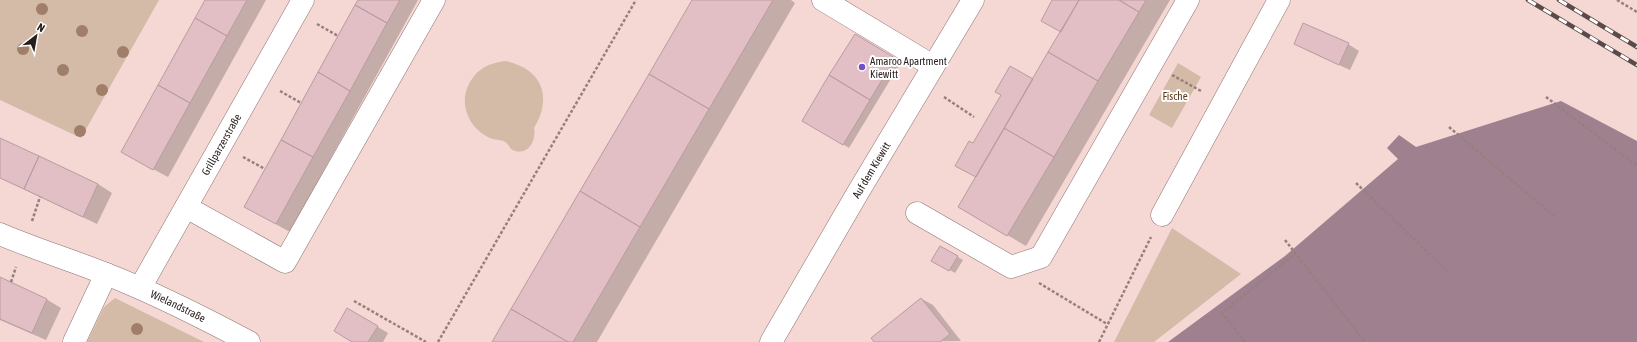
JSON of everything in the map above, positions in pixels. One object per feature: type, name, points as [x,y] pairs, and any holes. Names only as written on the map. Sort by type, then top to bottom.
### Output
[{"type":"street","name":"Grillparzerstraße","points":[[140,288],[303,0]]},
{"type":"street","points":[[186,207],[285,262],[434,0]]},
{"type":"street","points":[[823,0],[928,75]]},
{"type":"street","name":"Auf dem Kiewitt","points":[[771,342],[856,194],[973,0]]},
{"type":"street","points":[[917,213],[1011,267],[1041,257],[1188,0]]},
{"type":"street","points":[[1162,215],[1279,0]]},
{"type":"street","name":"Wielandstraße","points":[[0,234],[24,245],[106,274],[140,288],[199,315],[249,342]]},
{"type":"street","points":[[74,342],[106,274]]},
{"type":"path","points":[[438,342],[636,0]]},
{"type":"path","points":[[1617,0],[1637,12]]},
{"type":"path","points":[[928,75],[974,117]]},
{"type":"path","points":[[1172,75],[1223,102]]},
{"type":"path","points":[[1546,97],[1637,166]]},
{"type":"path","points":[[1449,127],[1556,218]]},
{"type":"path","points":[[1356,184],[1448,272]]},
{"type":"path","points":[[1099,342],[1162,215]]},
{"type":"path","points":[[1285,240],[1365,342]]},
{"type":"path","points":[[1245,342],[1222,312],[1296,253]]},
{"type":"path","points":[[1011,267],[1107,324]]},
{"type":"path","points":[[354,301],[426,342]]},
{"type":"green space","points":[[0,0],[159,0],[81,138],[0,100]]},
{"type":"green space","points":[[505,61],[528,70],[535,77],[543,95],[543,105],[540,117],[534,128],[534,138],[526,150],[516,151],[511,149],[504,141],[493,139],[485,135],[472,123],[466,108],[466,90],[473,77],[485,67],[494,63]]},
{"type":"green space","name":"Fische","points":[[1178,63],[1201,77],[1172,128],[1149,115]]},
{"type":"green space","points":[[1172,228],[1241,274],[1154,342],[1114,342]]},
{"type":"green space","points":[[115,298],[204,342],[87,342],[104,307]]},
{"type":"shaded area","points":[[1561,101],[1637,141],[1637,342],[1168,342],[1285,256],[1398,159],[1387,148],[1399,135],[1416,147]]},
{"type":"building","points":[[205,0],[247,0],[227,36],[195,18]]},
{"type":"building","points":[[358,0],[400,0],[387,23],[355,5]]},
{"type":"building","points":[[692,0],[773,0],[709,109],[649,74]]},
{"type":"building","points":[[1052,0],[1079,0],[1061,32],[1041,21]]},
{"type":"building","points":[[1079,0],[1119,0],[1139,12],[1098,81],[1048,52]]},
{"type":"building","points":[[1119,0],[1146,0],[1139,12]]},
{"type":"building","points":[[355,5],[387,23],[350,91],[318,72]]},
{"type":"building","points":[[195,18],[227,36],[190,103],[158,85]]},
{"type":"building","points":[[1303,23],[1349,43],[1339,65],[1294,44]]},
{"type":"building","name":"Amaroo Apartment Kiewitt","points":[[855,34],[895,58],[870,100],[829,75]]},
{"type":"building","points":[[1048,52],[1098,81],[1054,157],[1004,128]]},
{"type":"building","points":[[1010,66],[1033,79],[976,177],[955,166],[969,141],[973,143],[1001,95],[995,92]]},
{"type":"building","points":[[318,72],[350,91],[313,157],[281,140]]},
{"type":"building","points":[[649,74],[709,109],[640,227],[580,191]]},
{"type":"building","points":[[829,75],[870,100],[843,145],[802,121]]},
{"type":"building","points":[[158,85],[190,103],[153,170],[121,152]]},
{"type":"building","points":[[1004,128],[1054,157],[1007,236],[958,207]]},
{"type":"building","points":[[0,138],[39,156],[24,189],[0,178]]},
{"type":"building","points":[[281,140],[313,157],[276,224],[244,207]]},
{"type":"building","points":[[39,156],[98,184],[83,217],[24,189]]},
{"type":"building","points":[[580,191],[640,227],[573,342],[568,342],[511,309]]},
{"type":"building","points":[[940,246],[958,256],[949,271],[931,261]]},
{"type":"building","points":[[0,277],[47,299],[32,333],[0,319]]},
{"type":"building","points":[[921,298],[950,334],[940,342],[874,342],[871,338]]},
{"type":"building","points":[[347,308],[378,326],[368,342],[352,342],[334,331]]},
{"type":"building","points":[[511,309],[568,342],[492,342]]},
{"type":"railway","points":[[1528,0],[1637,65]]},
{"type":"railway","points":[[1559,0],[1637,47]]},
{"type":"place","name":"Amaroo Apartment Kiewitt","points":[[862,67]]}]
